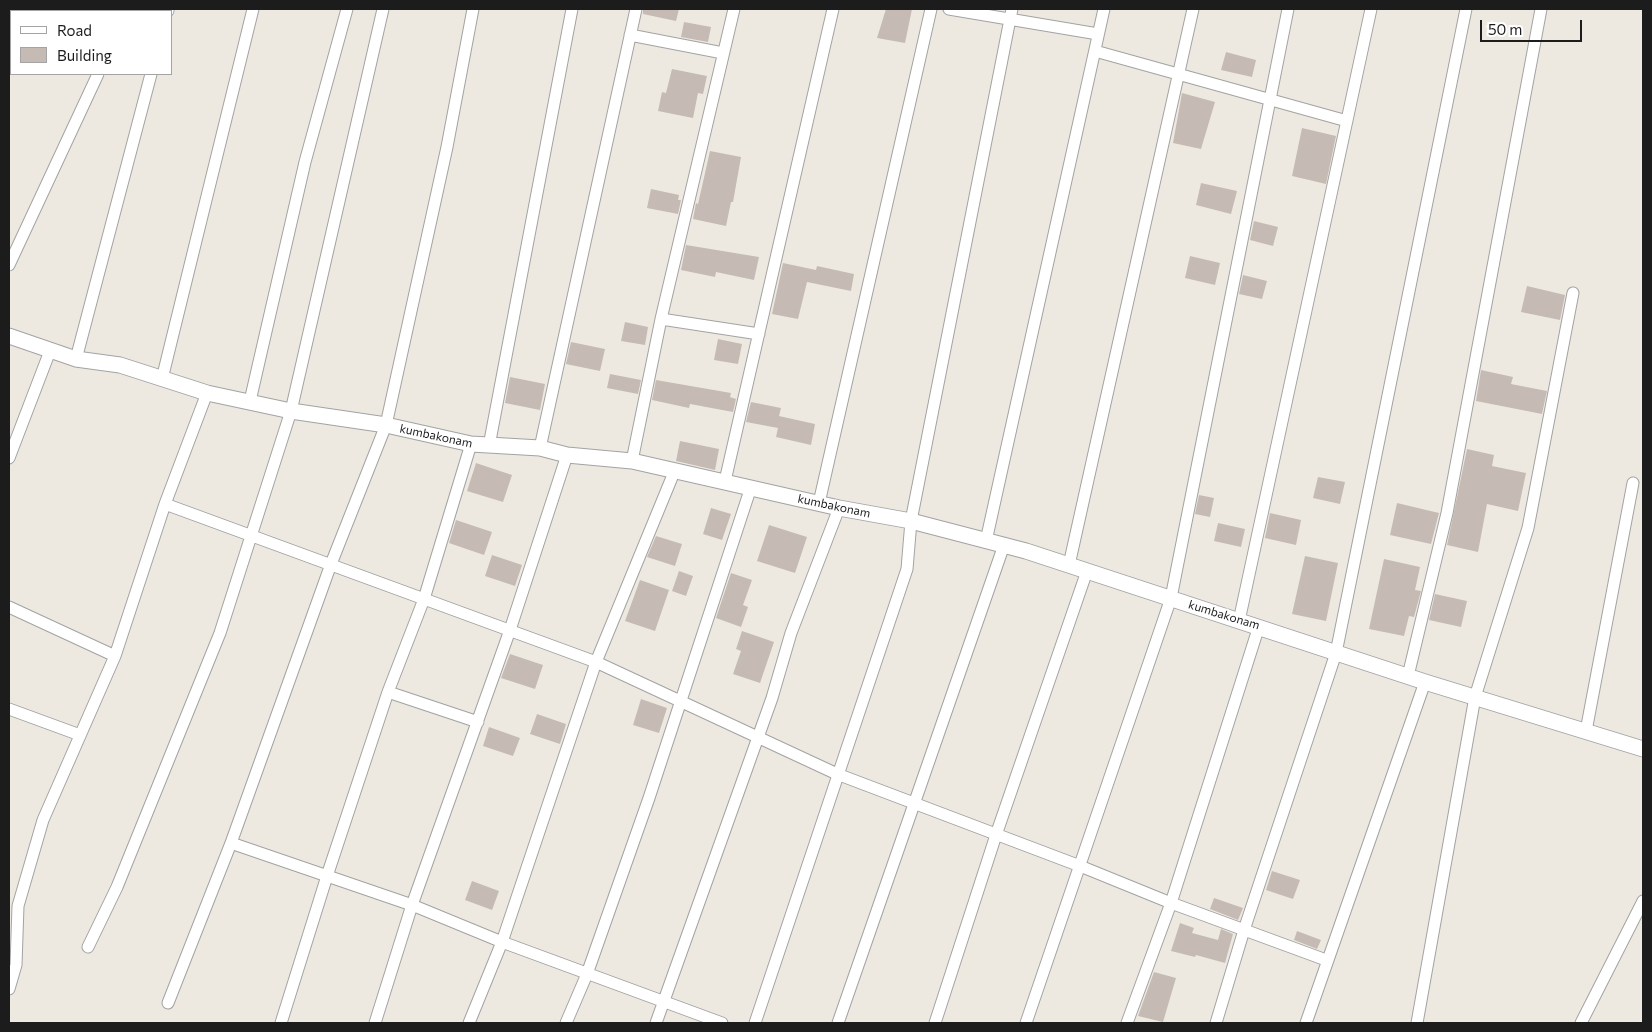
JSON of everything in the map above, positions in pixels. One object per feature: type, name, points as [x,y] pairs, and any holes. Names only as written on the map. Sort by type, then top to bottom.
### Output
[{"type":"street","points":[[162,379],[253,9]]},
{"type":"street","points":[[250,401],[305,162],[347,9]]},
{"type":"street","points":[[88,947],[117,887],[216,642],[291,411],[383,9]]},
{"type":"street","points":[[168,1003],[231,843],[332,564],[386,425],[447,147],[473,9]]},
{"type":"street","points":[[489,446],[572,9]]},
{"type":"street","points":[[540,448],[636,9]]},
{"type":"street","points":[[632,461],[661,319],[734,9]]},
{"type":"street","points":[[725,481],[833,9]]},
{"type":"street","points":[[818,503],[931,9]]},
{"type":"street","points":[[948,9],[1010,14],[1098,34]]},
{"type":"street","points":[[986,541],[1104,9]]},
{"type":"street","points":[[1069,565],[1193,9]]},
{"type":"street","points":[[1026,1023],[1171,598],[1288,9]]},
{"type":"street","points":[[1239,621],[1370,9]]},
{"type":"street","points":[[1216,1023],[1244,930],[1336,653],[1466,9]]},
{"type":"street","points":[[1408,676],[1447,513],[1541,9]]},
{"type":"street","points":[[755,1023],[907,569],[910,521],[1010,14]]},
{"type":"street","points":[[630,36],[723,53]]},
{"type":"street","points":[[1095,51],[1347,121]]},
{"type":"street","points":[[9,265],[98,75]]},
{"type":"street","points":[[76,359],[151,75]]},
{"type":"street","points":[[1417,1023],[1474,697],[1528,528],[1573,293]]},
{"type":"street","points":[[661,319],[759,334]]},
{"type":"street","name":"kumbakonam","points":[[9,336],[76,359],[120,365],[207,393],[291,411],[386,425],[470,444],[540,448],[568,455],[632,461],[839,508],[910,521],[1069,565],[1425,682],[1643,749]]},
{"type":"street","points":[[9,458],[50,351]]},
{"type":"street","points":[[9,989],[16,965],[18,906],[43,820],[115,656],[165,504],[207,393]]},
{"type":"street","points":[[281,1023],[388,692],[424,599],[470,444]]},
{"type":"street","points":[[376,1023],[412,905],[510,630],[568,455]]},
{"type":"street","points":[[470,1023],[502,942],[596,662],[675,470]]},
{"type":"street","points":[[1586,731],[1633,483]]},
{"type":"street","points":[[566,1023],[587,974],[682,702],[751,487]]},
{"type":"street","points":[[165,504],[596,662],[758,739],[837,774],[1326,960]]},
{"type":"street","points":[[656,1023],[662,1001],[758,739],[791,633],[839,508]]},
{"type":"street","points":[[838,1023],[1004,546]]},
{"type":"street","points":[[935,1023],[996,834],[1087,571]]},
{"type":"street","points":[[9,608],[115,656]]},
{"type":"street","points":[[1127,1023],[1172,903],[1259,626]]},
{"type":"street","points":[[1306,1023],[1326,960],[1425,682]]},
{"type":"street","points":[[388,692],[478,722]]},
{"type":"street","points":[[9,708],[80,735]]},
{"type":"street","points":[[231,843],[412,905],[502,942],[722,1023]]},
{"type":"street","points":[[1581,1023],[1643,901]]},
{"type":"building","points":[[643,9],[679,9],[676,21],[643,14]]},
{"type":"building","points":[[886,9],[912,9],[905,43],[877,38]]},
{"type":"building","points":[[684,22],[711,27],[708,42],[681,37]]},
{"type":"building","points":[[1226,52],[1256,60],[1252,77],[1221,70]]},
{"type":"building","points":[[672,69],[707,76],[703,94],[698,93],[693,118],[658,111],[662,92],[666,93]]},
{"type":"building","points":[[1182,93],[1215,102],[1201,149],[1173,143]]},
{"type":"building","points":[[1302,128],[1336,136],[1326,184],[1292,176]]},
{"type":"building","points":[[710,151],[741,157],[733,202],[731,202],[726,226],[693,219]]},
{"type":"building","points":[[1201,183],[1237,191],[1231,214],[1196,205]]},
{"type":"building","points":[[651,189],[679,195],[678,200],[681,200],[678,214],[647,208]]},
{"type":"building","points":[[1254,221],[1278,227],[1273,246],[1250,240]]},
{"type":"building","points":[[686,245],[759,257],[754,280],[716,272],[715,277],[681,270]]},
{"type":"building","points":[[1190,256],[1220,263],[1215,285],[1185,278]]},
{"type":"building","points":[[783,263],[816,270],[817,266],[854,274],[851,291],[807,282],[798,319],[772,314]]},
{"type":"building","points":[[1243,275],[1267,281],[1262,299],[1239,294]]},
{"type":"building","points":[[1527,286],[1565,295],[1560,320],[1521,312]]},
{"type":"building","points":[[625,322],[648,327],[645,345],[621,341]]},
{"type":"building","points":[[718,339],[742,344],[738,364],[714,360]]},
{"type":"building","points":[[571,342],[605,349],[600,371],[566,364]]},
{"type":"building","points":[[1481,370],[1513,377],[1511,384],[1547,391],[1542,414],[1476,401]]},
{"type":"building","points":[[610,374],[641,380],[638,394],[607,388]]},
{"type":"building","points":[[510,377],[545,384],[540,410],[505,403]]},
{"type":"building","points":[[656,380],[731,393],[730,397],[736,399],[733,412],[690,404],[689,408],[652,400]]},
{"type":"building","points":[[751,402],[781,408],[779,416],[815,424],[811,445],[776,437],[778,428],[746,422]]},
{"type":"building","points":[[680,441],[719,449],[715,470],[676,461]]},
{"type":"building","points":[[1467,449],[1494,455],[1492,466],[1526,473],[1518,511],[1487,504],[1478,552],[1447,545]]},
{"type":"building","points":[[476,463],[512,475],[503,502],[467,491]]},
{"type":"building","points":[[1318,477],[1345,482],[1340,504],[1313,498]]},
{"type":"building","points":[[1199,495],[1214,498],[1210,517],[1195,514]]},
{"type":"building","points":[[1397,503],[1439,513],[1431,544],[1390,535]]},
{"type":"building","points":[[711,508],[731,514],[722,540],[703,534]]},
{"type":"building","points":[[1270,513],[1301,520],[1296,545],[1265,538]]},
{"type":"building","points":[[456,520],[492,532],[484,555],[449,543]]},
{"type":"building","points":[[1218,523],[1245,529],[1241,547],[1214,541]]},
{"type":"building","points":[[769,525],[807,537],[795,573],[757,561]]},
{"type":"building","points":[[656,536],[682,544],[675,566],[647,557]]},
{"type":"building","points":[[492,555],[522,565],[515,586],[485,576]]},
{"type":"building","points":[[1305,556],[1338,563],[1326,621],[1292,614]]},
{"type":"building","points":[[1384,559],[1420,567],[1415,590],[1421,591],[1414,617],[1409,616],[1404,636],[1369,629]]},
{"type":"building","points":[[679,571],[693,576],[686,596],[672,591]]},
{"type":"building","points":[[731,573],[752,580],[743,605],[748,607],[741,627],[716,618]]},
{"type":"building","points":[[640,580],[669,590],[655,631],[625,621]]},
{"type":"building","points":[[1435,594],[1467,601],[1461,627],[1429,620]]},
{"type":"building","points":[[742,631],[774,642],[760,683],[733,674],[741,651],[736,649]]},
{"type":"building","points":[[510,654],[543,665],[535,689],[501,678]]},
{"type":"building","points":[[641,699],[667,708],[659,733],[633,725]]},
{"type":"building","points":[[537,714],[566,724],[560,744],[530,734]]},
{"type":"building","points":[[489,727],[520,738],[513,756],[483,746]]},
{"type":"building","points":[[1272,871],[1300,880],[1293,899],[1266,890]]},
{"type":"building","points":[[472,881],[499,891],[492,910],[465,900]]},
{"type":"building","points":[[1214,898],[1243,908],[1238,920],[1210,909]]},
{"type":"building","points":[[1180,923],[1194,928],[1192,933],[1218,940],[1221,929],[1233,934],[1225,963],[1196,955],[1195,957],[1171,951]]},
{"type":"building","points":[[1297,931],[1321,940],[1317,949],[1294,940]]},
{"type":"building","points":[[1154,972],[1176,978],[1163,1022],[1138,1016]]}]
